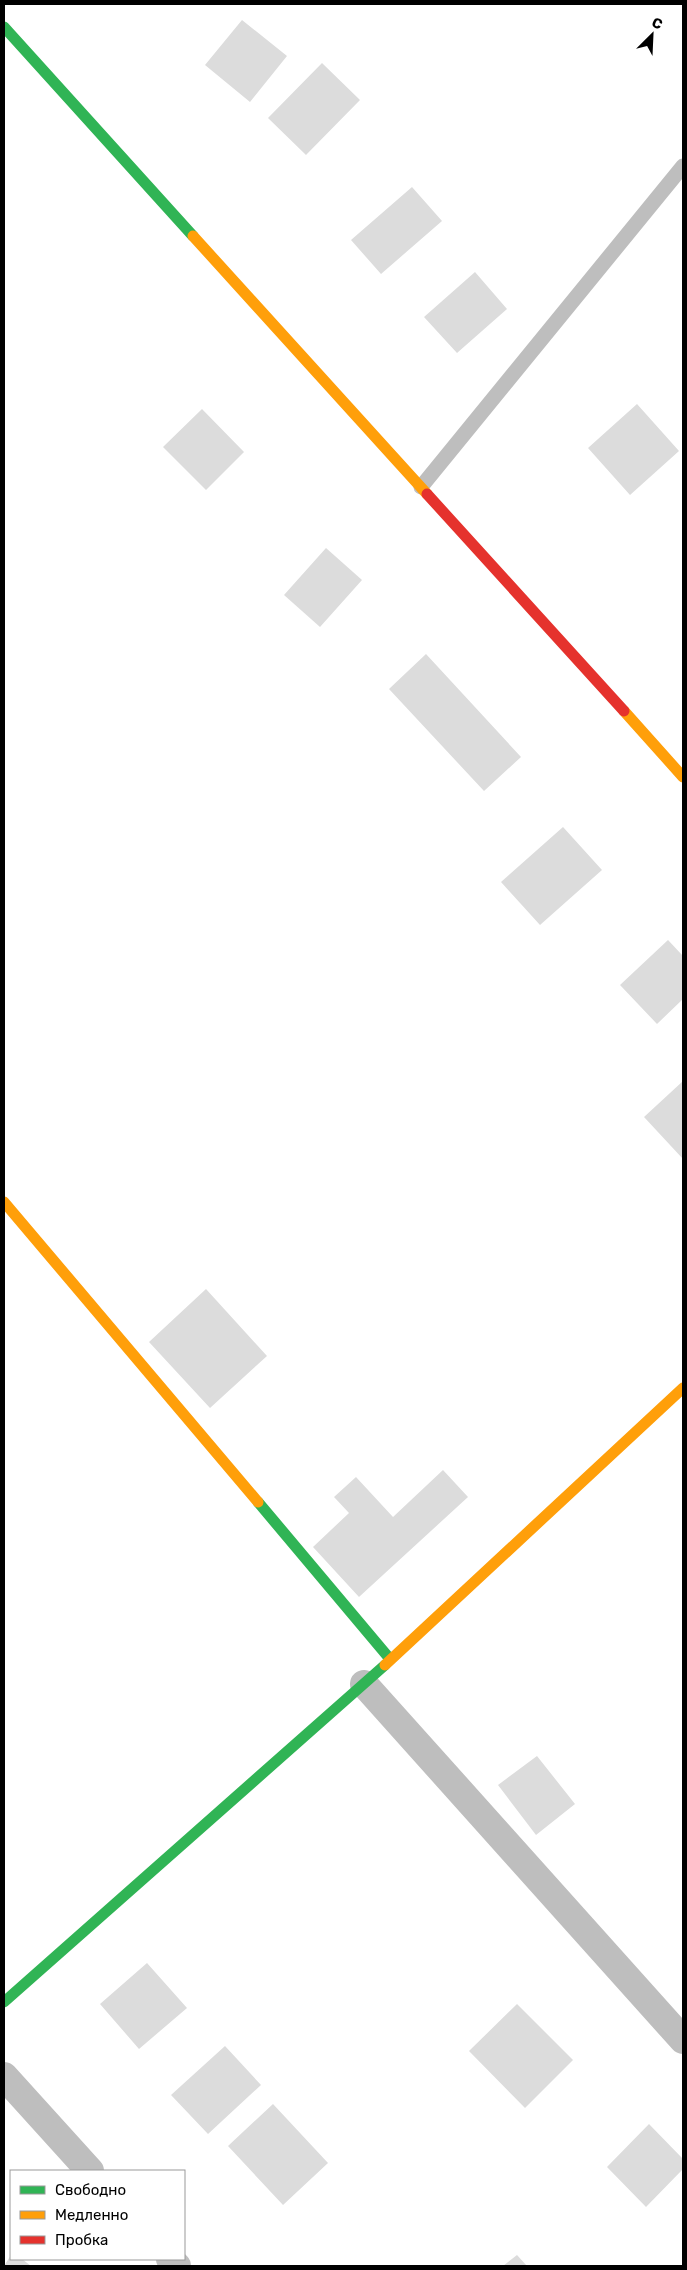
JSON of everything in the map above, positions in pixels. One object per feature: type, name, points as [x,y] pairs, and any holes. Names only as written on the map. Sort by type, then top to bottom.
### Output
[{"type":"street","points":[[4,27],[683,777]]},
{"type":"street","points":[[4,1202],[390,1659]]},
{"type":"street","points":[[4,2002],[364,1684],[683,1388]]},
{"type":"street","points":[[364,1684],[683,2040]]},
{"type":"street","points":[[4,2076],[89,2170]]},
{"type":"lane","points":[[421,487],[683,166]]},
{"type":"building","points":[[242,20],[287,56],[250,102],[205,65]]},
{"type":"building","points":[[322,63],[360,100],[306,155],[268,118]]},
{"type":"building","points":[[412,187],[442,221],[381,274],[351,240]]},
{"type":"building","points":[[475,272],[507,309],[457,353],[424,317]]},
{"type":"building","points":[[637,404],[679,451],[630,495],[588,448]]},
{"type":"building","points":[[202,409],[244,452],[206,490],[163,447]]},
{"type":"building","points":[[326,548],[362,580],[320,627],[284,595]]},
{"type":"building","points":[[426,654],[521,757],[484,791],[389,689]]},
{"type":"building","points":[[563,827],[602,870],[540,925],[501,882]]},
{"type":"building","points":[[668,940],[683,956],[683,999],[657,1024],[620,985]]},
{"type":"building","points":[[683,1081],[683,1159],[644,1117]]},
{"type":"building","points":[[206,1289],[267,1356],[210,1408],[149,1342]]},
{"type":"building","points":[[443,1470],[468,1497],[359,1597],[313,1547],[349,1513],[334,1497],[356,1477],[393,1517]]},
{"type":"building","points":[[537,1756],[575,1804],[536,1835],[498,1785]]},
{"type":"building","points":[[147,1963],[187,2008],[139,2049],[100,2004]]},
{"type":"building","points":[[517,2004],[573,2060],[525,2108],[469,2051]]},
{"type":"building","points":[[225,2046],[261,2085],[208,2134],[171,2095]]},
{"type":"building","points":[[273,2104],[328,2163],[283,2205],[228,2146]]},
{"type":"building","points":[[649,2124],[683,2159],[683,2169],[646,2207],[607,2167]]},
{"type":"building","points":[[517,2255],[527,2266],[503,2266]]},
{"type":"building","points":[[10,2257],[10,2260],[23,2260],[31,2266],[4,2266]]},
{"type":"traffic: fast","points":[[4,27],[193,236]]},
{"type":"traffic: fast","points":[[258,1502],[390,1659]]},
{"type":"traffic: fast","points":[[4,2002],[385,1665]]},
{"type":"traffic: slow","points":[[193,236],[427,494]]},
{"type":"traffic: slow","points":[[624,711],[683,777]]},
{"type":"traffic: slow","points":[[4,1202],[258,1502]]},
{"type":"traffic: slow","points":[[385,1665],[683,1388]]},
{"type":"traffic: jam","points":[[427,494],[624,711]]}]
